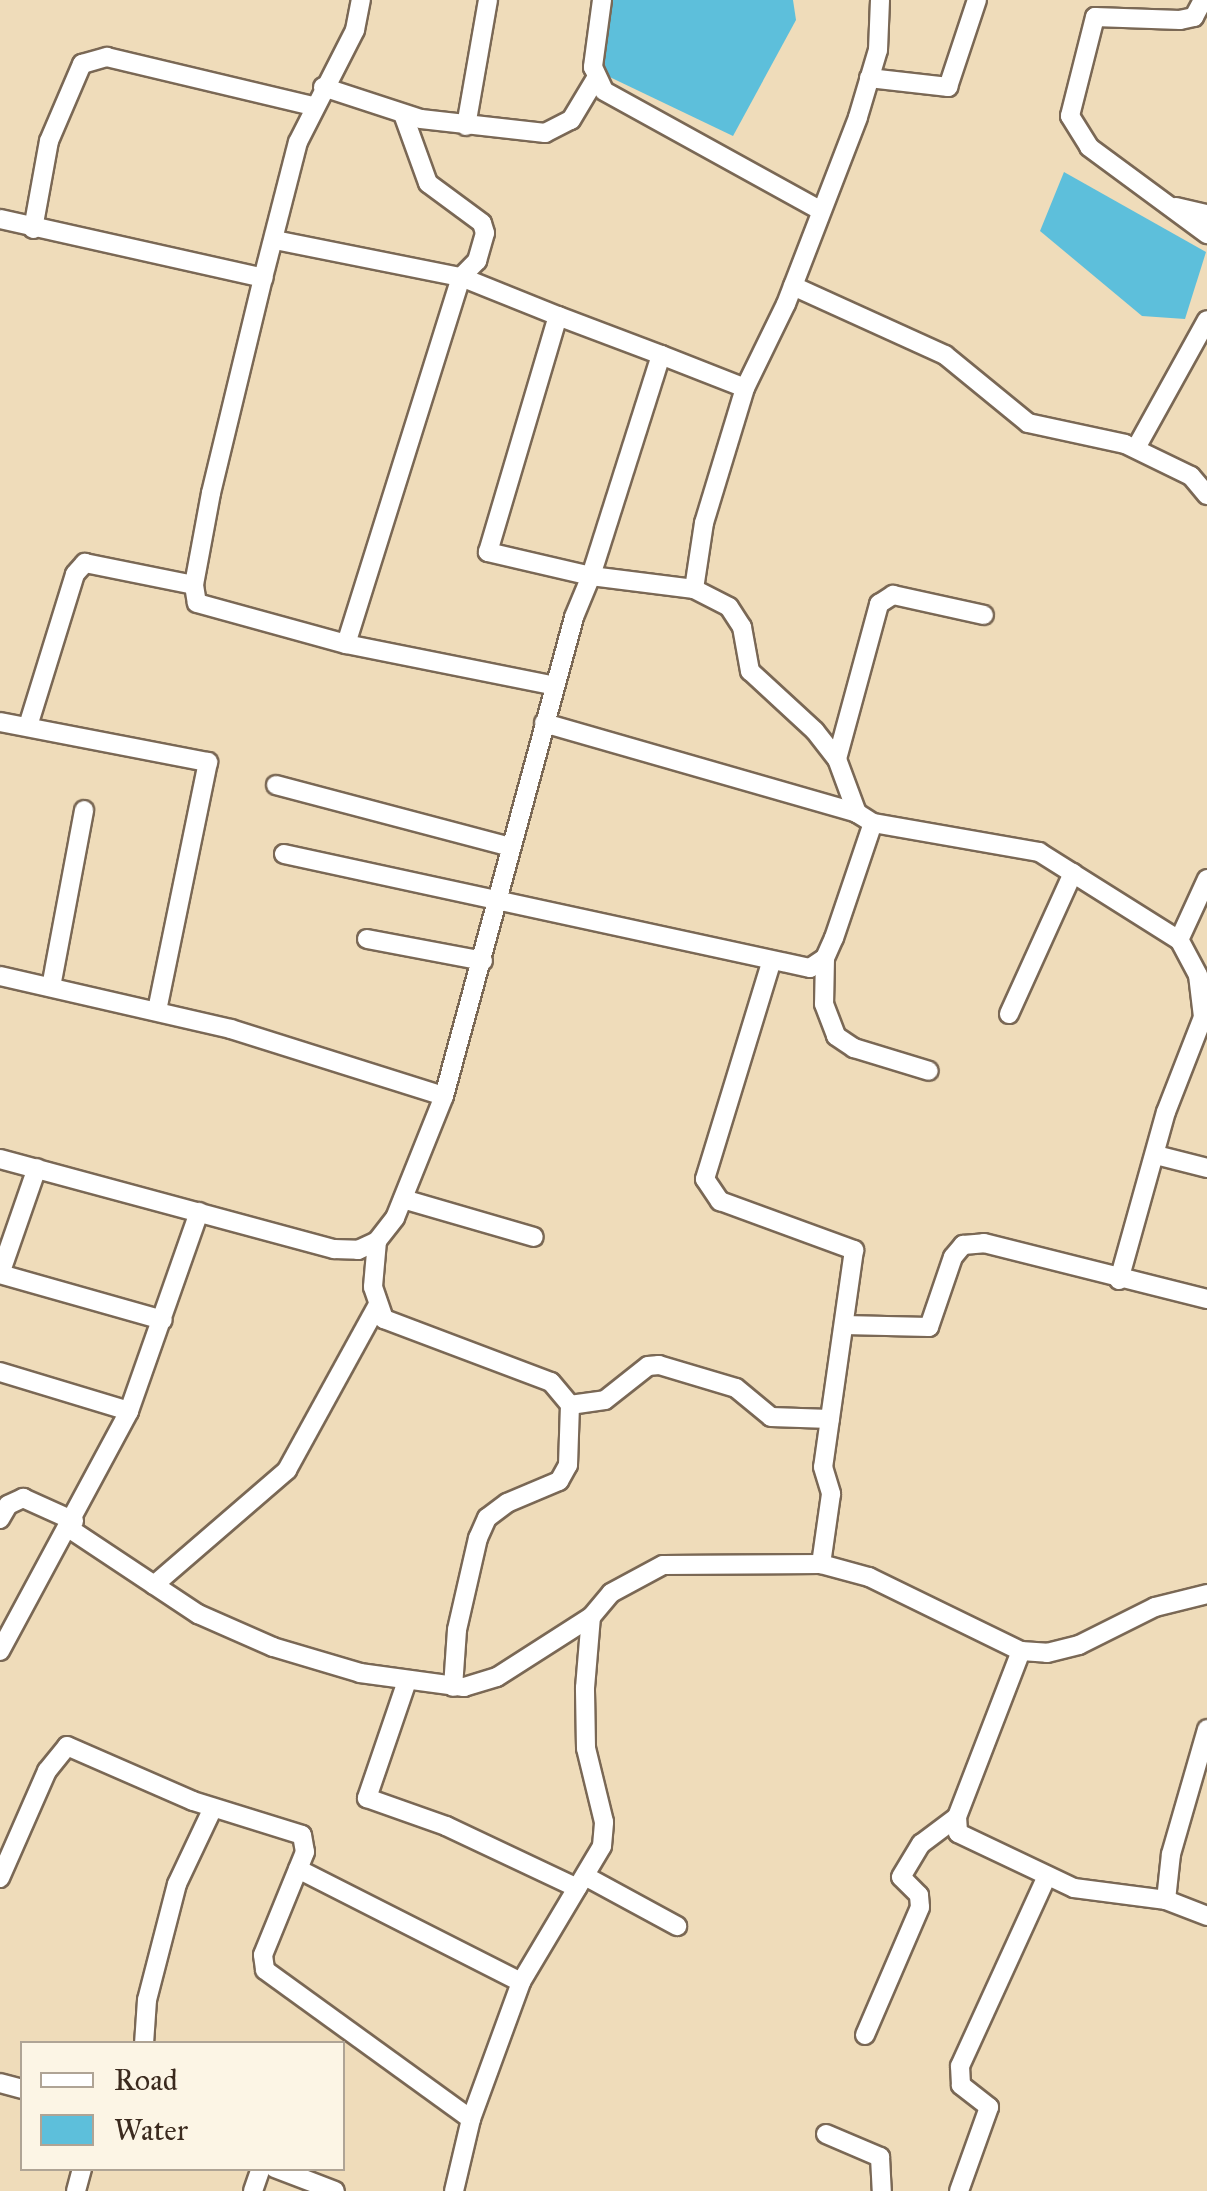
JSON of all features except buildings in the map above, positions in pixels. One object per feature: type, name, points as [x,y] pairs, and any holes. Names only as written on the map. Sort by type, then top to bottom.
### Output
[{"type":"street","points":[[361,0],[355,30],[312,106],[263,278],[194,584],[196,603],[208,610],[346,644],[551,685]]},
{"type":"street","points":[[466,126],[488,0]]},
{"type":"street","points":[[323,87],[403,114],[466,126],[529,133],[560,128],[595,80],[602,0]]},
{"type":"street","points":[[694,589],[704,523],[746,388],[793,286],[870,78],[880,0]]},
{"type":"street","points":[[870,78],[948,86],[977,0]]},
{"type":"street","points":[[1089,0],[1088,28],[1070,98],[1075,130],[1207,234]]},
{"type":"street","points":[[1088,28],[1103,14],[1194,17],[1204,0]]},
{"type":"street","points":[[33,229],[49,141],[82,64],[107,57],[312,106]]},
{"type":"street","points":[[595,80],[604,92],[820,210]]},
{"type":"street","points":[[346,644],[461,277],[484,248],[482,223],[428,183],[403,114]]},
{"type":"street","points":[[1170,206],[1207,214]]},
{"type":"street","points":[[0,218],[33,229],[263,278]]},
{"type":"street","points":[[276,240],[461,277],[746,388]]},
{"type":"street","points":[[793,286],[945,355],[1028,423],[1136,448],[1191,476],[1207,494]]},
{"type":"street","points":[[558,316],[488,552],[591,576],[694,589],[729,607],[742,627],[750,670],[837,759],[865,818],[825,958],[824,1004],[836,1036],[854,1048],[928,1070]]},
{"type":"street","points":[[1136,448],[1207,320]]},
{"type":"street","points":[[154,1585],[287,1470],[376,1306],[377,1241],[403,1200],[444,1096],[551,685],[591,576],[661,355]]},
{"type":"street","points":[[28,726],[76,574],[85,563],[194,584]]},
{"type":"street","points":[[837,759],[880,604],[893,594],[984,616]]},
{"type":"street","points":[[0,722],[208,762],[157,1011]]},
{"type":"street","points":[[544,723],[865,818],[1000,841],[1040,852],[1179,940],[1198,975],[1205,1017],[1156,1155],[1119,1280]]},
{"type":"street","points":[[276,785],[510,847]]},
{"type":"street","points":[[51,987],[84,810]]},
{"type":"street","points":[[284,854],[498,898],[770,963],[810,968],[825,958]]},
{"type":"street","points":[[1009,1014],[1074,873]]},
{"type":"street","points":[[1179,940],[1207,879]]},
{"type":"street","points":[[366,939],[482,961]]},
{"type":"street","points":[[770,963],[705,1179],[720,1200],[854,1250],[823,1467],[831,1494],[821,1564]]},
{"type":"street","points":[[0,976],[157,1011],[444,1096]]},
{"type":"street","points":[[1156,1155],[1207,1168]]},
{"type":"street","points":[[0,1159],[334,1248],[358,1250],[377,1241]]},
{"type":"street","points":[[36,1168],[0,1274],[164,1320]]},
{"type":"street","points":[[403,1200],[534,1237]]},
{"type":"street","points":[[0,1651],[72,1525],[130,1410],[199,1212]]},
{"type":"street","points":[[844,1325],[929,1327],[963,1245],[984,1243],[1119,1280],[1207,1299]]},
{"type":"street","points":[[376,1306],[394,1326],[552,1382],[570,1405],[568,1464],[559,1481],[506,1503],[487,1518],[478,1538],[453,1687]]},
{"type":"street","points":[[570,1405],[605,1400],[648,1366],[659,1365],[736,1388],[771,1417],[830,1419]]},
{"type":"street","points":[[0,1372],[130,1410]]},
{"type":"street","points":[[0,1519],[8,1505],[24,1498],[72,1525],[154,1585],[272,1648],[406,1681],[453,1687],[497,1678],[591,1616],[636,1574],[664,1565],[821,1564],[869,1578],[1022,1651],[1047,1654],[1079,1646],[1155,1608],[1207,1594]]},
{"type":"street","points":[[454,2191],[471,2119],[521,1982],[581,1882],[605,1833],[586,1748],[591,1616]]},
{"type":"street","points":[[865,2035],[920,1907],[918,1895],[901,1877],[921,1844],[957,1816],[1022,1651]]},
{"type":"street","points":[[406,1681],[366,1798],[446,1826],[677,1926]]},
{"type":"street","points":[[1166,1900],[1170,1854],[1207,1729]]},
{"type":"street","points":[[0,1878],[47,1770],[67,1746],[213,1808],[302,1835],[306,1847],[263,1964],[348,2040],[471,2119]]},
{"type":"street","points":[[144,2041],[147,2000],[177,1884],[213,1808]]},
{"type":"street","points":[[957,1816],[964,1840],[1047,1876],[1088,1892],[1166,1900],[1207,1916]]},
{"type":"street","points":[[298,1869],[521,1982]]},
{"type":"street","points":[[966,2188],[989,2107],[961,2085],[960,2066],[1047,1876]]},
{"type":"street","points":[[826,2134],[880,2157],[882,2191]]},
{"type":"street","points":[[283,2171],[335,2191]]},
{"type":"water","points":[[608,0],[793,0],[796,20],[733,136],[595,70]]},
{"type":"water","points":[[1064,172],[1206,252],[1185,319],[1142,316],[1040,231]]}]
